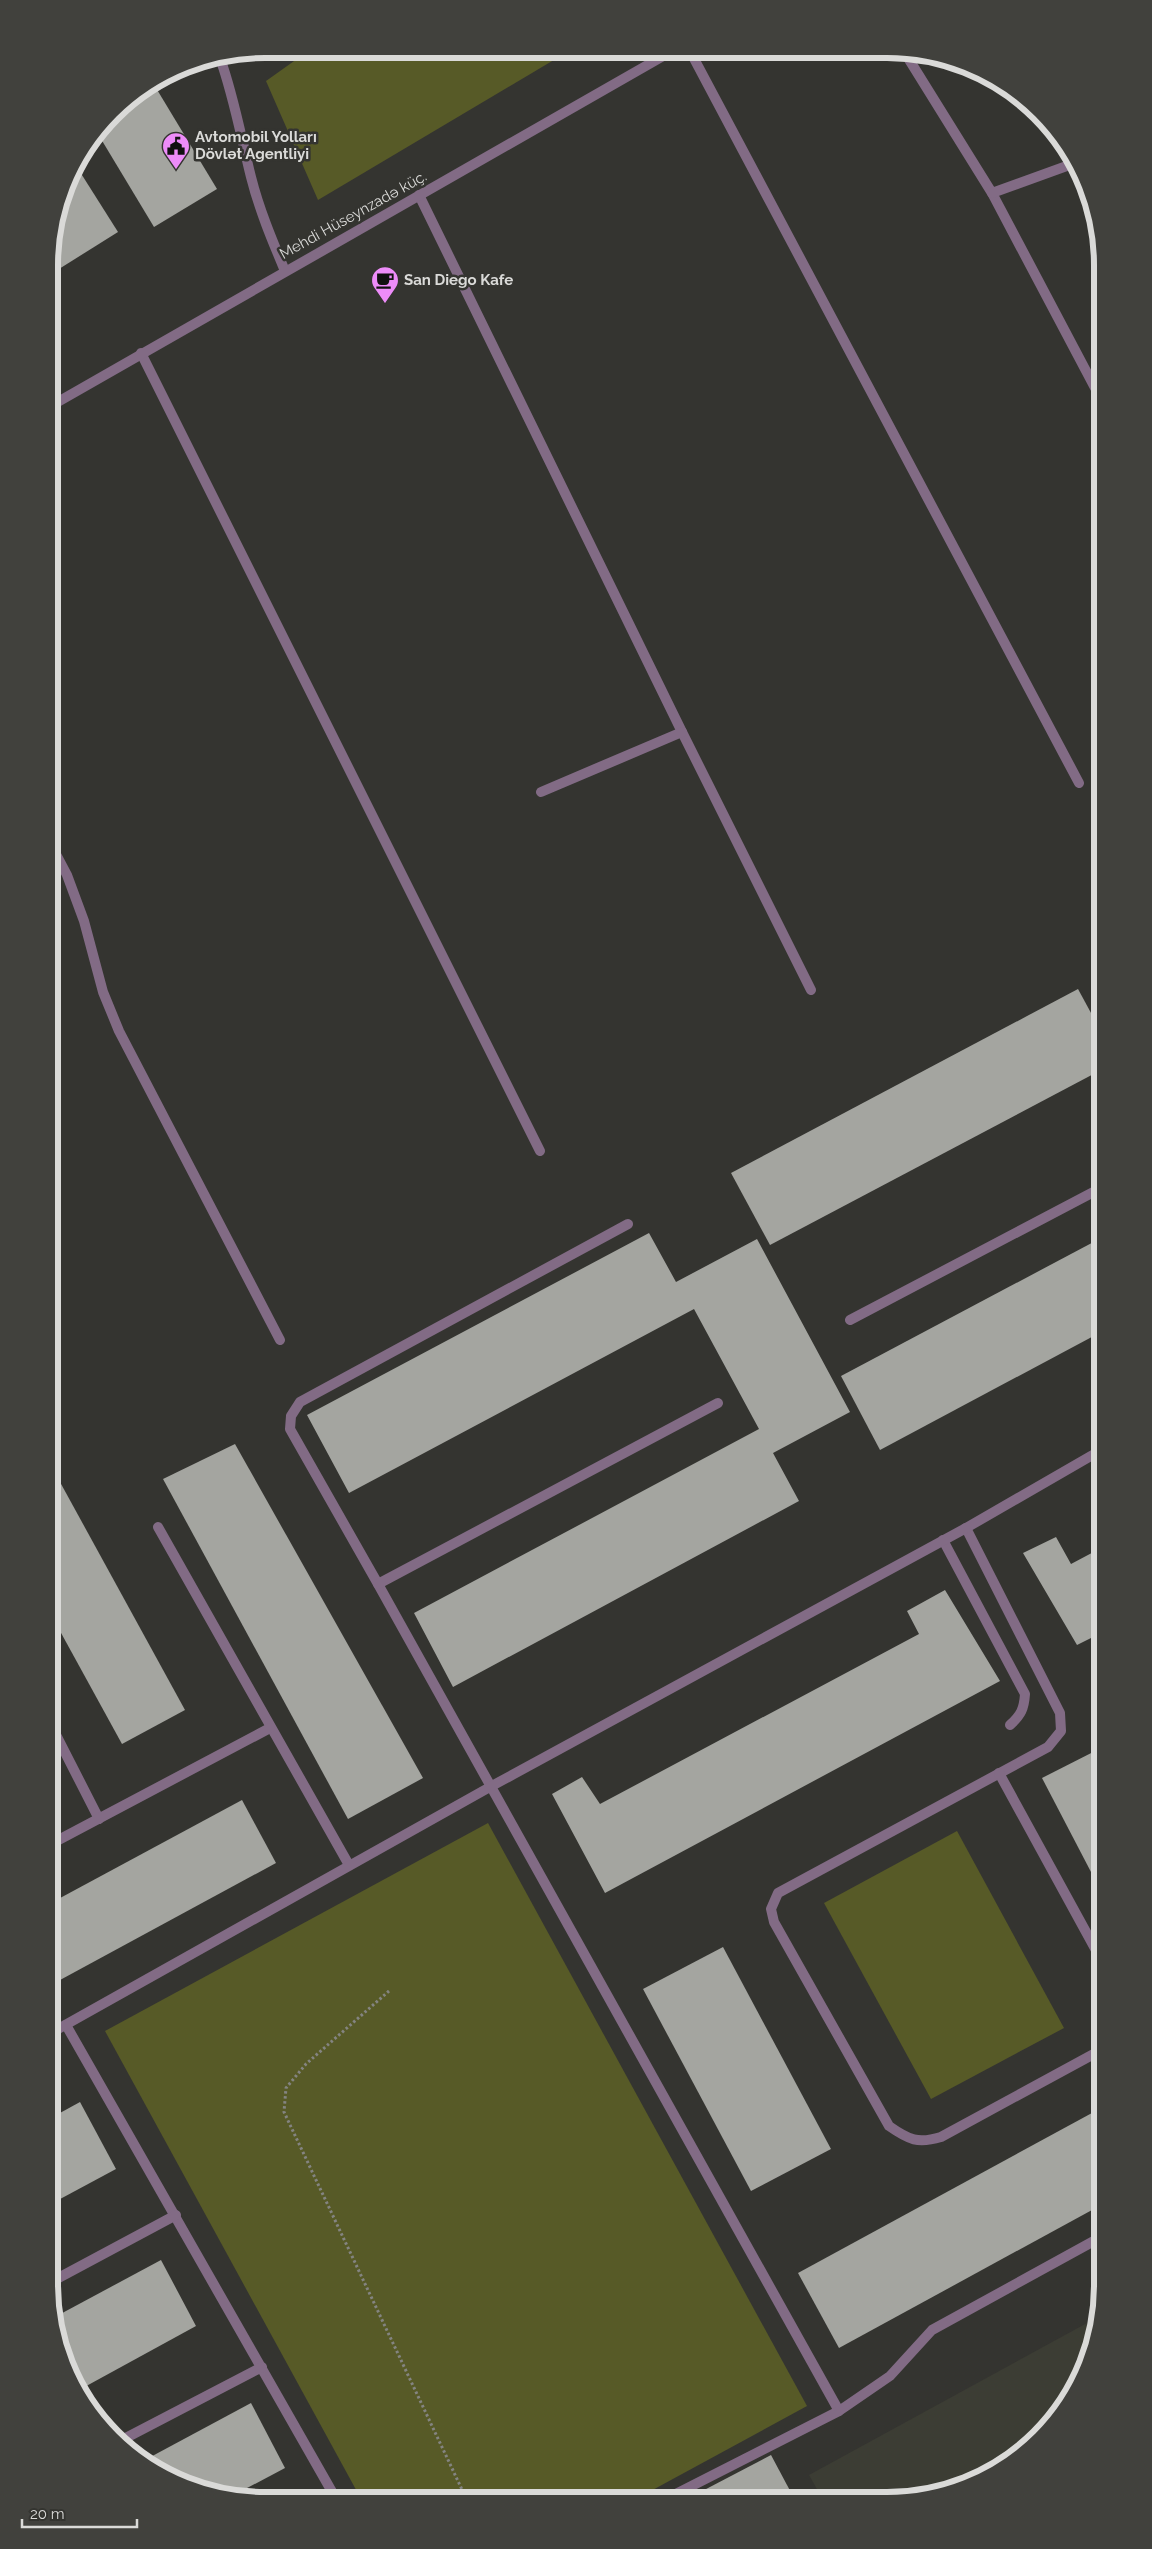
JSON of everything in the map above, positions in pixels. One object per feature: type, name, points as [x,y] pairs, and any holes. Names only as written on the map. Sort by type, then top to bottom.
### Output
[{"type":"street","name":"Mehdi Hüseynzadə küç.","points":[[58,401],[660,58]]},
{"type":"street","points":[[694,58],[1079,784]]},
{"type":"street","points":[[908,59],[992,193],[1095,389]]},
{"type":"street","points":[[221,62],[238,116],[251,178],[268,232],[285,271]]},
{"type":"street","points":[[992,193],[1069,165]]},
{"type":"street","points":[[419,195],[682,732],[811,990]]},
{"type":"street","points":[[141,353],[540,1151]]},
{"type":"street","points":[[541,792],[682,732]]},
{"type":"street","points":[[58,858],[67,875],[84,921],[103,992],[119,1031],[280,1340]]},
{"type":"street","points":[[850,1320],[1095,1192]]},
{"type":"street","points":[[628,1224],[300,1402],[291,1416],[290,1429],[839,2411]]},
{"type":"street","points":[[378,1584],[718,1403]]},
{"type":"street","points":[[58,2029],[490,1787],[966,1528],[1095,1454]]},
{"type":"street","points":[[158,1527],[349,1865]]},
{"type":"street","points":[[966,1528],[1060,1713],[1060,1731],[1048,1747],[778,1894],[771,1909],[774,1922],[889,2126],[905,2137],[924,2142],[941,2137],[1095,2054]]},
{"type":"street","points":[[943,1540],[1025,1694],[1024,1706],[1020,1716],[1010,1725]]},
{"type":"street","points":[[58,1840],[270,1728]]},
{"type":"street","points":[[58,1738],[99,1818]]},
{"type":"street","points":[[999,1773],[1095,1948]]},
{"type":"street","points":[[66,2025],[332,2492]]},
{"type":"street","points":[[58,2278],[176,2215]]},
{"type":"street","points":[[680,2492],[839,2411],[890,2376],[932,2330],[1095,2240]]},
{"type":"street","points":[[126,2438],[262,2367]]},
{"type":"path","points":[[389,1991],[306,2064],[286,2088],[284,2112],[463,2492]]},
{"type":"shaded area","points":[[1092,2320],[1079,2363],[1060,2399],[1034,2431],[991,2464],[966,2476],[928,2488],[887,2492],[819,2492],[809,2475]]},
{"type":"green space","points":[[298,58],[557,58],[318,200],[266,81]]},
{"type":"green space","points":[[488,1823],[807,2406],[649,2492],[357,2492],[105,2031]]},
{"type":"green space","points":[[957,1831],[1064,2028],[931,2099],[824,1903]]},
{"type":"building","points":[[156,88],[217,189],[154,227],[101,138],[118,118]]},
{"type":"building","points":[[80,172],[118,232],[58,270],[61,224]]},
{"type":"building","points":[[1078,989],[1095,1020],[1095,1073],[770,1245],[731,1173]]},
{"type":"building","points":[[649,1233],[676,1282],[757,1239],[850,1412],[773,1453],[799,1501],[453,1687],[414,1613],[759,1429],[694,1309],[349,1493],[307,1415]]},
{"type":"building","points":[[1095,1241],[1095,1335],[880,1450],[841,1376]]},
{"type":"building","points":[[235,1444],[423,1778],[348,1819],[163,1479]]},
{"type":"building","points":[[58,1478],[185,1710],[122,1744],[58,1627]]},
{"type":"building","points":[[1056,1537],[1071,1564],[1095,1551],[1095,1636],[1077,1645],[1023,1553]]},
{"type":"building","points":[[945,1590],[1000,1681],[605,1893],[552,1794],[582,1777],[600,1804],[919,1634],[907,1611]]},
{"type":"building","points":[[1095,1751],[1095,1880],[1042,1778]]},
{"type":"building","points":[[242,1800],[276,1863],[58,1981],[58,1899]]},
{"type":"building","points":[[723,1947],[831,2149],[751,2191],[643,1989]]},
{"type":"building","points":[[80,2102],[116,2169],[58,2200],[58,2114]]},
{"type":"building","points":[[1095,2111],[1095,2208],[839,2348],[798,2273]]},
{"type":"building","points":[[161,2260],[196,2326],[84,2387],[73,2363],[60,2315]]},
{"type":"building","points":[[251,2403],[285,2468],[243,2490],[238,2490],[224,2488],[186,2476],[150,2457]]},
{"type":"building","points":[[771,2455],[791,2492],[700,2492]]},
{"type":"place","name":"Avtomobil Yolları Dövlət Agentliyi","points":[[176,170]]},
{"type":"place","name":"San Diego Kafe","points":[[385,304]]}]
